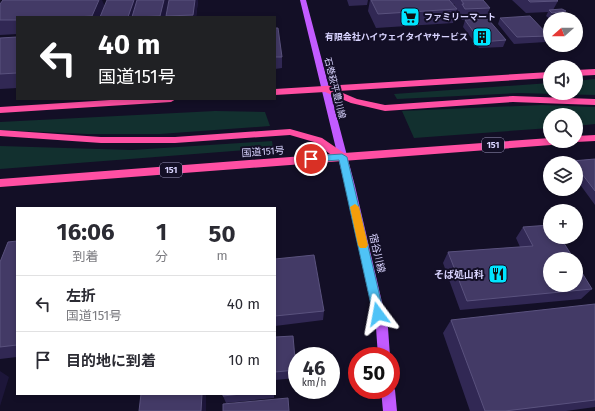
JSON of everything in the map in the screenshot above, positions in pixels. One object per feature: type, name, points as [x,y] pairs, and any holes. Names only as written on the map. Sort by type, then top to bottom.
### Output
[{"type":"highway","points":[[583,73],[595,72]]},
{"type":"highway","points":[[276,92],[543,75]]},
{"type":"highway","points":[[325,89],[354,102],[385,108],[513,99],[595,102]]},
{"type":"highway","points":[[0,110],[155,100]]},
{"type":"highway","points":[[0,133],[108,140],[176,140],[290,132],[318,140],[342,157]]},
{"type":"highway","points":[[583,139],[595,138]]},
{"type":"highway","name":"国道151号","points":[[0,183],[543,142]]},
{"type":"main road","name":"石巻萩平豊川線","points":[[303,0],[342,157]]},
{"type":"main road","name":"宿谷川線","points":[[342,157],[382,328],[383,347]]},
{"type":"main road","points":[[389,399],[390,411]]},
{"type":"green space","points":[[595,79],[595,95],[583,95],[583,80]]},
{"type":"green space","points":[[543,83],[543,94],[518,93],[397,99],[394,94]]},
{"type":"green space","points":[[542,105],[595,107],[595,124],[583,125],[583,108],[543,108],[543,129],[414,138],[402,111]]},
{"type":"green space","points":[[215,111],[265,112],[270,126],[160,134],[87,134],[0,130],[0,122]]},
{"type":"green space","points":[[272,141],[273,148],[0,169],[0,146],[132,150]]},
{"type":"building","points":[[3,0],[99,0],[92,16],[16,16],[16,20],[0,20],[0,4]]},
{"type":"building","points":[[107,0],[134,0],[128,16],[100,16]]},
{"type":"building","points":[[137,0],[164,0],[160,16],[132,16]]},
{"type":"building","points":[[169,0],[195,0],[193,15],[166,16]]},
{"type":"building","points":[[371,0],[449,0],[457,9],[378,14]]},
{"type":"building","points":[[461,0],[483,0],[490,8],[465,9]]},
{"type":"building","points":[[528,0],[557,0],[558,1],[530,2]]},
{"type":"building","points":[[562,9],[566,11],[551,12],[549,10]]},
{"type":"building","points":[[530,16],[543,30],[543,36],[517,37],[500,18]]},
{"type":"building","points":[[488,19],[506,40],[481,42],[465,20]]},
{"type":"building","points":[[276,28],[278,28],[282,57],[276,57]]},
{"type":"building","points":[[16,37],[16,73],[0,74],[0,38]]},
{"type":"building","points":[[595,159],[595,191],[583,175],[583,160]]},
{"type":"building","name":"そば処山科","points":[[543,226],[543,244],[564,244],[570,252],[543,252],[543,292],[561,292],[467,301],[448,252],[533,246],[523,227]]},
{"type":"building","points":[[16,241],[16,345],[0,347],[0,262],[8,242]]},
{"type":"building","points":[[314,255],[324,311],[276,316],[276,259]]},
{"type":"building","name":"そば処山科","points":[[583,274],[592,289],[583,290]]},
{"type":"building","points":[[595,304],[595,400],[505,411],[485,411],[451,320]]},
{"type":"building","points":[[293,336],[294,347],[288,347],[288,371],[276,372],[276,337]]},
{"type":"building","points":[[141,395],[202,395],[201,411],[139,411]]},
{"type":"building","points":[[288,398],[289,411],[223,411],[223,404]]},
{"type":"slow traffic","points":[[355,207],[363,245]]},
{"type":"place","name":"ファミリーマート","points":[[410,17]]},
{"type":"place","name":"有限会社ハイウェイタイヤサービス","points":[[482,37]]},
{"type":"place","name":"そば処山科","points":[[498,274]]},
{"type":"route","points":[[311,159],[342,157],[350,186],[378,314]]}]
